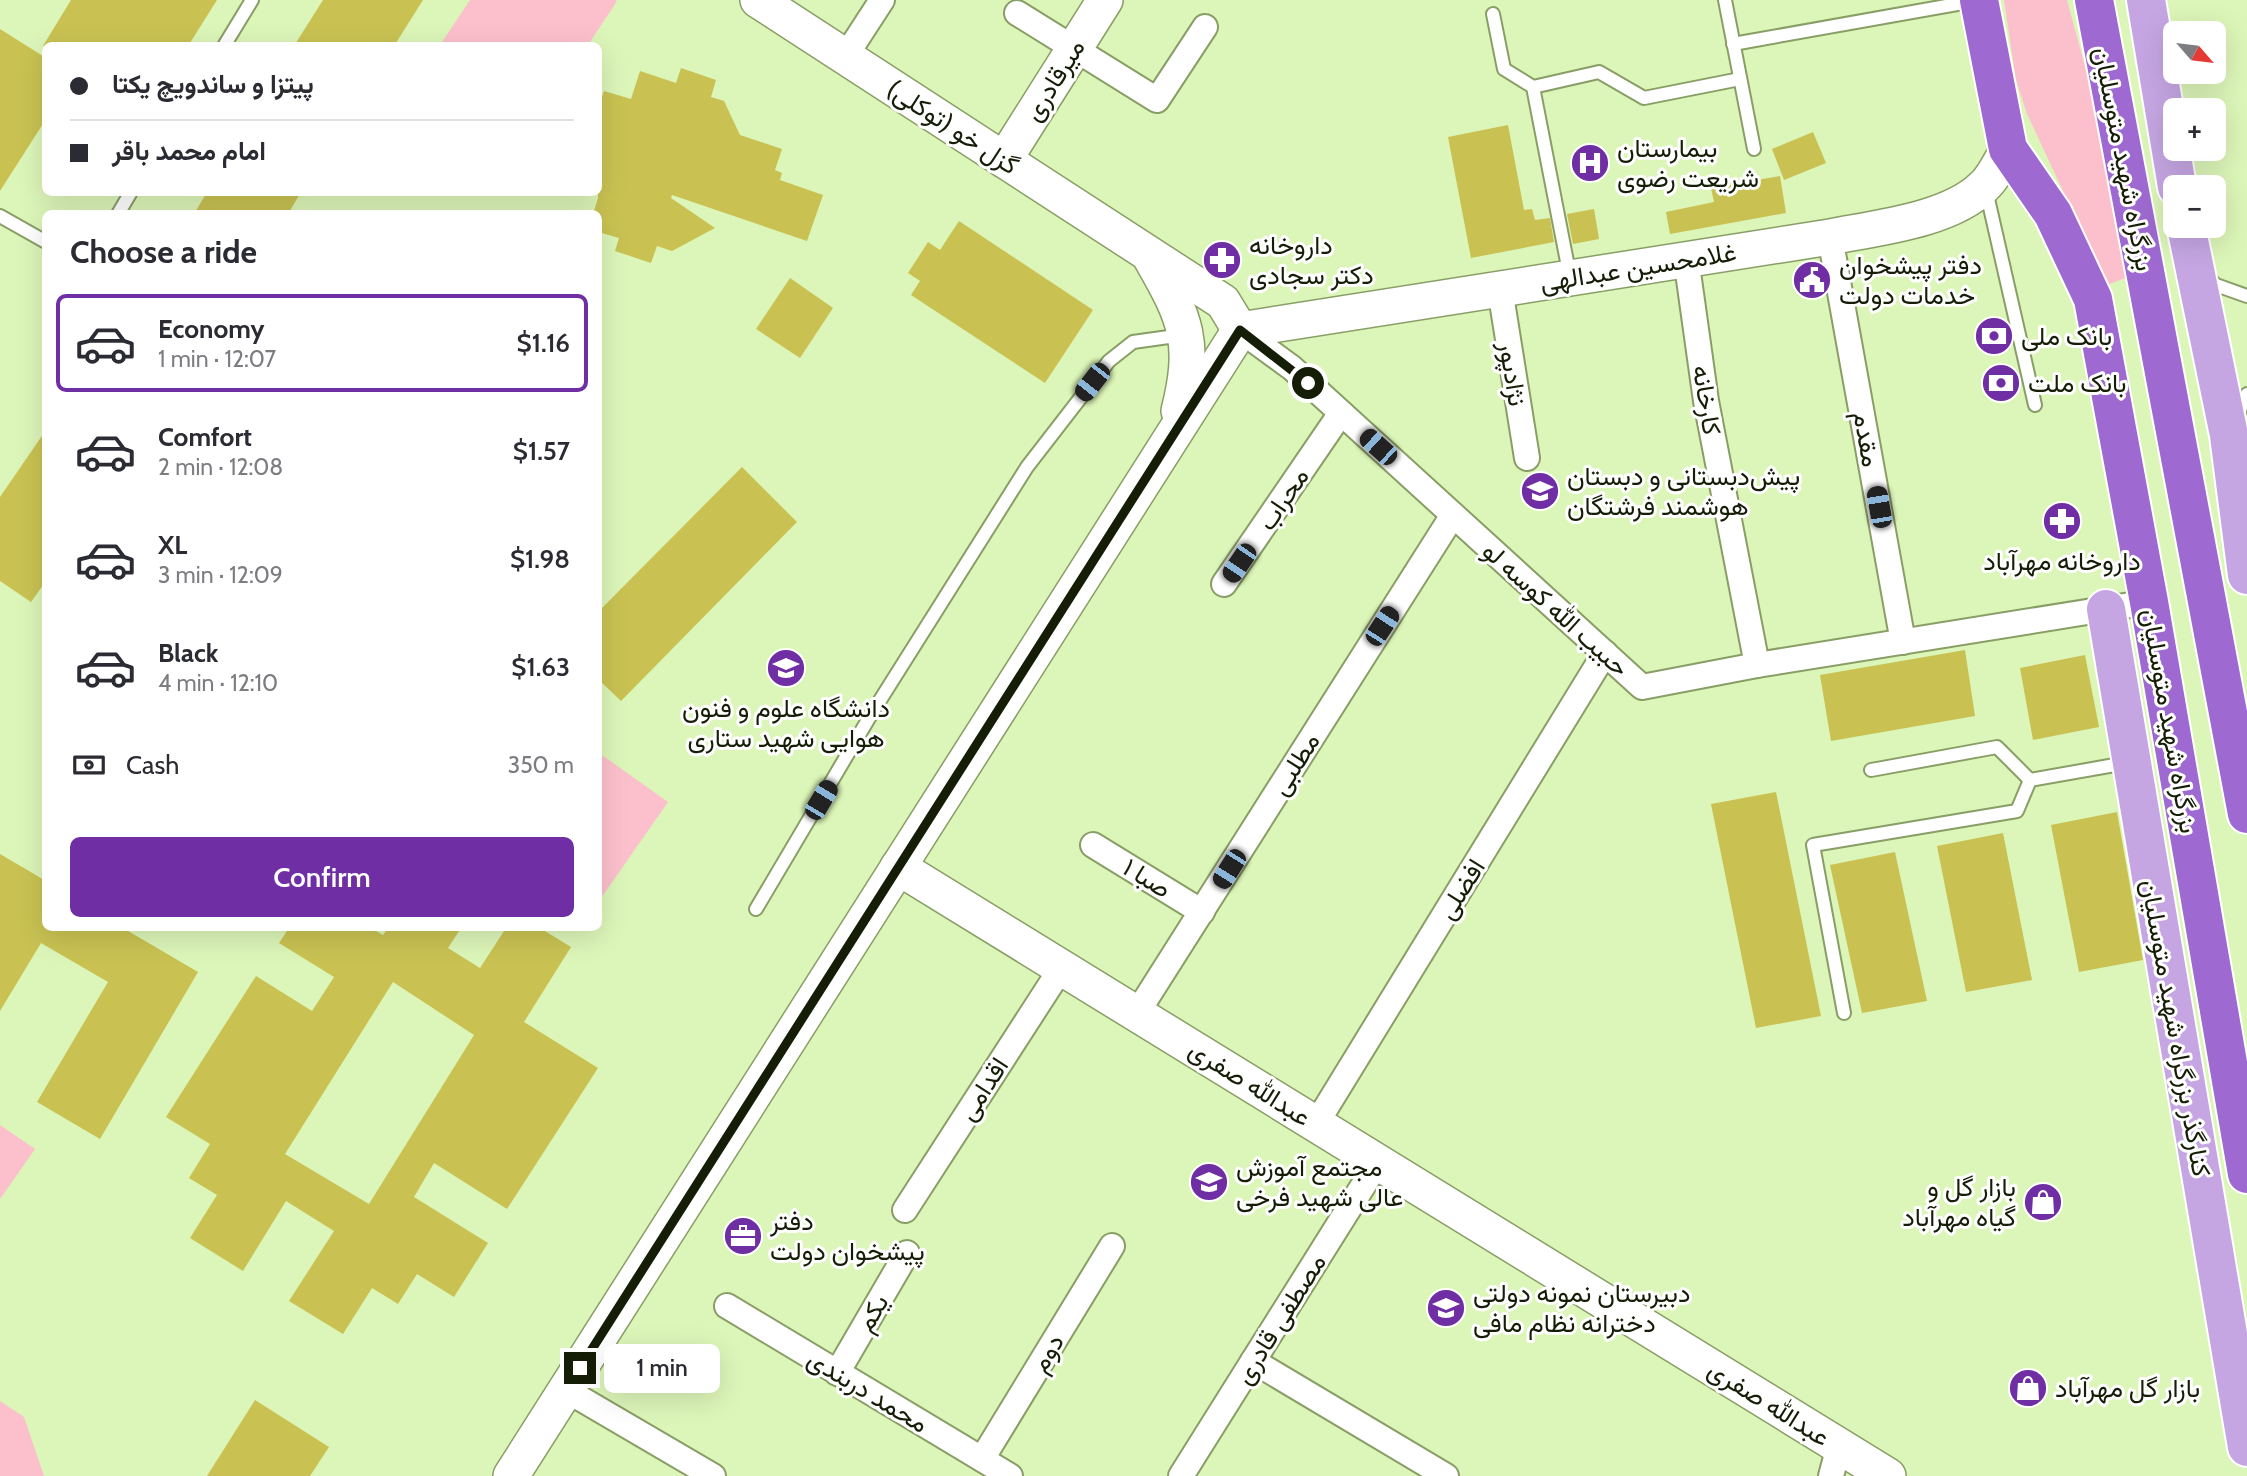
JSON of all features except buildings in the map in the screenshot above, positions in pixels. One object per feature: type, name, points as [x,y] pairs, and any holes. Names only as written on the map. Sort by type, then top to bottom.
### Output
[{"type":"highway","name":"بزرگراه شهید متوسلیان","points":[[1978,0],[2008,149],[2053,214],[2093,299],[2149,601],[2247,1174]]},
{"type":"highway","name":"بزرگراه شهید متوسلیان","points":[[2094,0],[2247,814]]},
{"type":"main road","name":"گزل خو (توکلی)","points":[[758,0],[1223,303],[1240,330]]},
{"type":"main road","name":"میرقادری","points":[[1004,160],[1105,0]]},
{"type":"main road","points":[[2146,0],[2175,175]]},
{"type":"main road","name":"غلامحسین عبدالهی","points":[[1240,330],[1830,237],[1915,220],[1961,202],[1985,186],[2008,149]]},
{"type":"main road","points":[[2189,238],[2229,435],[2247,575]]},
{"type":"main road","points":[[1148,254],[1178,305],[1186,334],[1189,371],[1174,435]]},
{"type":"main road","points":[[511,1476],[1240,330]]},
{"type":"main road","name":"کنارگذر بزرگراه شهید متوسلیان","points":[[2106,608],[2247,1447]]},
{"type":"main road","name":"عبدالله صفری","points":[[898,867],[1378,1162],[1835,1461],[1888,1476]]},
{"type":"street","points":[[845,57],[882,0]]},
{"type":"street","points":[[1017,13],[1157,100],[1205,27]]},
{"type":"street","name":"مقدم","points":[[1830,237],[1903,642]]},
{"type":"street","name":"کارخانه","points":[[1686,258],[1706,401],[1757,665]]},
{"type":"street","name":"نژادپور","points":[[1500,289],[1527,458]]},
{"type":"street","name":"حبیب الله کوسه لو","points":[[1240,330],[1292,368],[1642,687],[1757,665],[2149,601]]},
{"type":"street","name":"محراب","points":[[1224,584],[1341,413]]},
{"type":"street","name":"مطلبی","points":[[1137,1013],[1453,515]]},
{"type":"street","name":"افضلی","points":[[1317,1124],[1605,653]]},
{"type":"street","name":"صبا ۱","points":[[1093,845],[1202,912]]},
{"type":"street","name":"اقدامی","points":[[905,1210],[1062,967]]},
{"type":"street","name":"مصطفی قادری","points":[[1181,1476],[1378,1162]]},
{"type":"street","name":"دوم","points":[[982,1459],[1112,1246]]},
{"type":"street","name":"یکم","points":[[837,1373],[907,1253]]},
{"type":"street","name":"محمد دربندی","points":[[727,1306],[1010,1476]]},
{"type":"street","points":[[1253,1361],[1446,1476]]},
{"type":"street","points":[[566,1390],[713,1476]]},
{"type":"lane","points":[[226,42],[252,0]]},
{"type":"lane","points":[[1725,0],[1754,149]]},
{"type":"lane","points":[[1734,44],[1978,0]]},
{"type":"lane","points":[[1493,14],[1504,69],[1533,87],[1599,72],[1644,98],[1740,79]]},
{"type":"lane","points":[[1533,87],[1570,277]]},
{"type":"lane","points":[[1985,186],[2035,405]]},
{"type":"lane","points":[[0,216],[42,240]]},
{"type":"lane","points":[[2195,265],[2216,285],[2247,296]]},
{"type":"lane","points":[[756,909],[872,713],[1027,467],[1108,361],[1133,342],[1186,334]]},
{"type":"lane","points":[[2229,435],[2247,394]]},
{"type":"lane","points":[[1871,770],[1997,747],[2030,780]]},
{"type":"lane","points":[[2030,780],[2130,762]]},
{"type":"lane","points":[[1844,1013],[1813,845],[2017,811],[2030,780]]},
{"type":"shaded area","points":[[470,0],[617,1],[590,42],[442,42]]},
{"type":"shaded area","points":[[2004,0],[2067,0],[2095,103],[2119,243],[2128,277],[2107,285],[2027,114],[2016,80]]},
{"type":"shaded area","points":[[602,755],[668,802],[602,897]]},
{"type":"shaded area","points":[[0,1125],[35,1149],[0,1199]]},
{"type":"shaded area","points":[[0,1401],[24,1417],[44,1476],[0,1476]]},
{"type":"place","name":"بیمارستان شریعت رضوی","points":[[1590,163]]},
{"type":"place","name":"داروخانه دکتر سجادی","points":[[1222,260]]},
{"type":"place","name":"دفتر پیشخوان خدمات دولت","points":[[1812,280]]},
{"type":"place","name":"بانک ملی","points":[[1994,336]]},
{"type":"place","name":"بانک ملت","points":[[2001,383]]},
{"type":"place","name":"پیش‌دبستانی و دبستان هوشمند فرشتگان","points":[[1540,491]]},
{"type":"place","name":"داروخانه مهرآباد","points":[[2062,521]]},
{"type":"place","name":"دانشگاه علوم و فنون هوایی شهید ستاری","points":[[786,668]]},
{"type":"place","name":"مجتمع آموزش عالی شهید فرخی","points":[[1209,1182]]},
{"type":"place","name":"بازار گل و گیاه مهرآباد","points":[[2043,1202]]},
{"type":"place","name":"دفتر پیشخوان دولت","points":[[743,1236]]},
{"type":"place","name":"دبیرستان نمونه دولتی دخترانه نظام مافی","points":[[1446,1308]]},
{"type":"place","name":"بازار گل مهرآباد","points":[[2028,1388]]},
{"type":"route","points":[[580,1368],[1240,330],[1308,383]]}]
